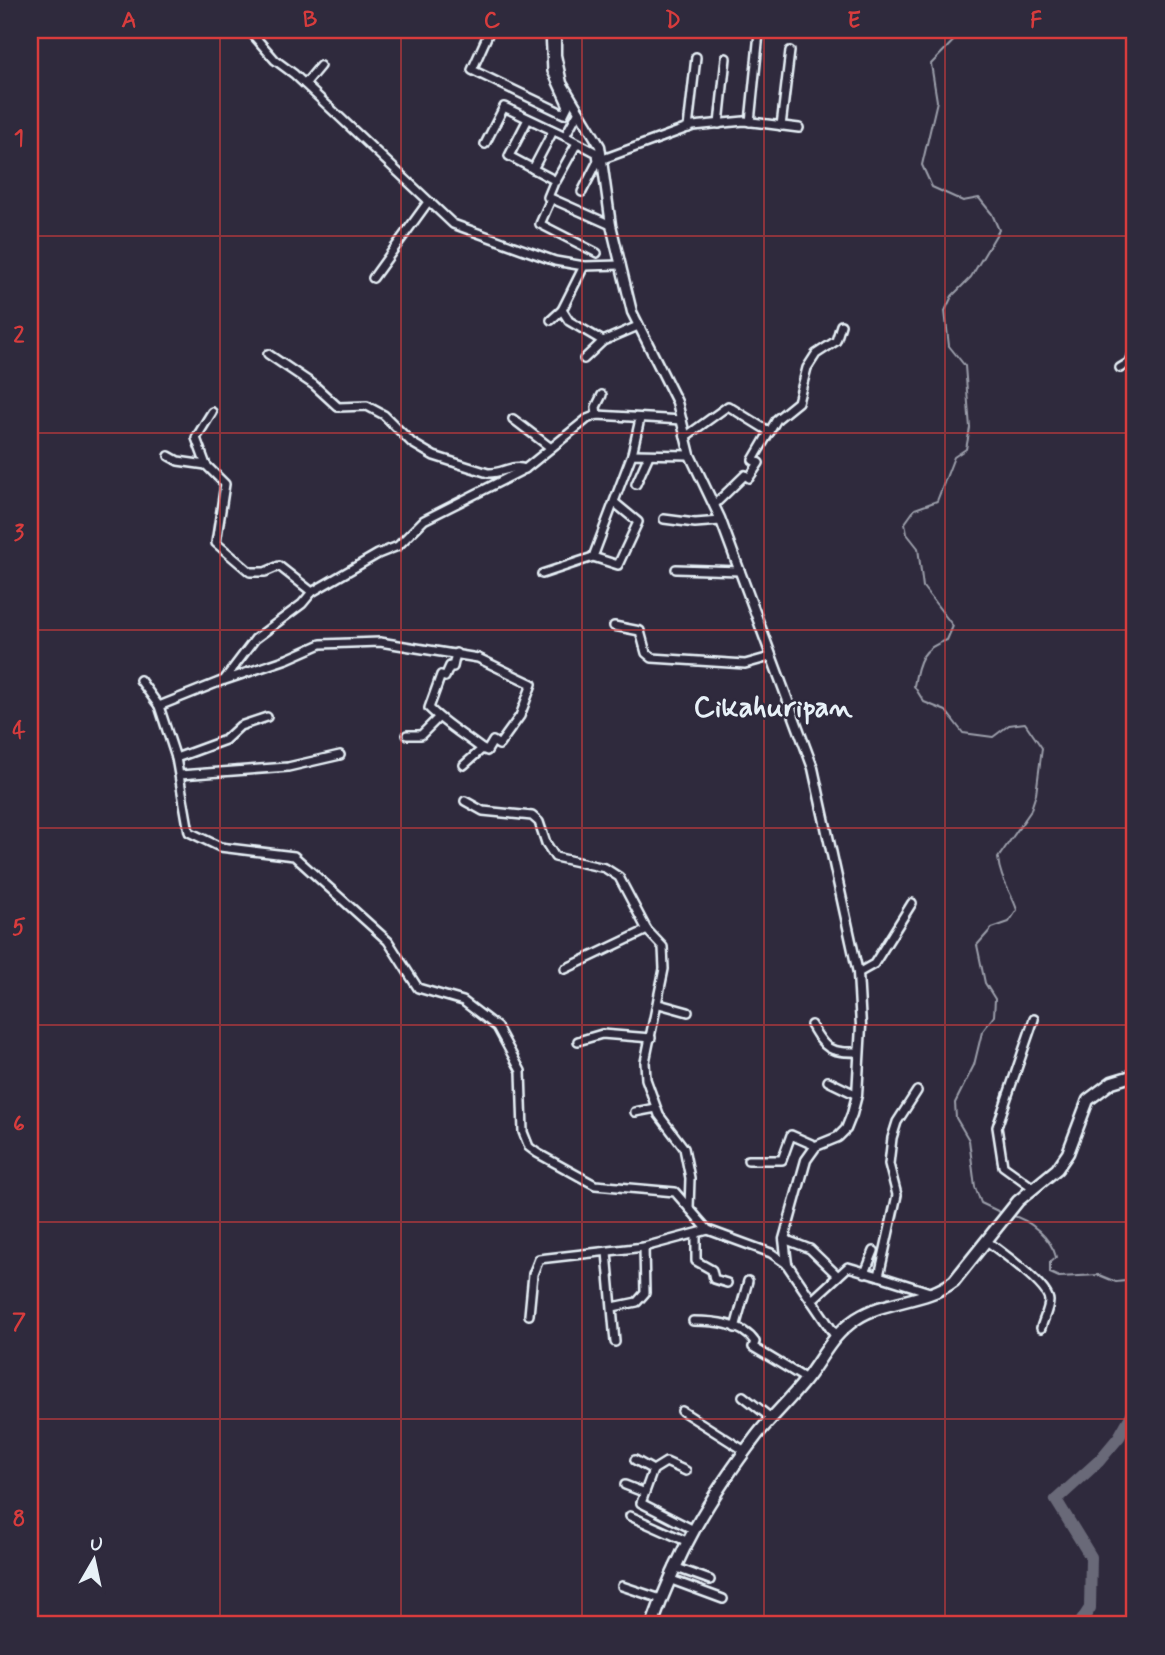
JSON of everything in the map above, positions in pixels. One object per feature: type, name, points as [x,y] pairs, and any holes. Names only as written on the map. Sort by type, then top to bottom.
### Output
[{"type":"main road","points":[[653,1625],[673,1566],[692,1529],[745,1451],[806,1379],[835,1335],[876,1309],[933,1293],[954,1282],[1009,1212],[1032,1187],[1056,1169],[1068,1153],[1093,1093],[1135,1075]]},
{"type":"street","points":[[248,30],[275,60],[453,224],[555,261],[584,266],[621,265]]},
{"type":"street","points":[[490,30],[472,70],[564,114],[570,103],[558,68],[556,30]]},
{"type":"street","points":[[550,30],[552,71],[570,103],[595,133],[603,159],[611,225],[638,326],[672,389],[690,455],[721,521],[818,784],[858,973],[861,998],[857,1095],[846,1129],[838,1137],[820,1144],[806,1160],[784,1239],[787,1264]]},
{"type":"street","points":[[750,122],[759,33]]},
{"type":"street","points":[[781,126],[790,51]]},
{"type":"street","points":[[688,128],[696,57]]},
{"type":"street","points":[[719,124],[726,58]]},
{"type":"street","points":[[304,84],[320,66]]},
{"type":"street","points":[[485,144],[504,107],[565,136],[597,153],[598,161],[582,192]]},
{"type":"street","points":[[565,136],[579,111]]},
{"type":"street","points":[[528,119],[509,156],[533,170],[556,181],[577,143]]},
{"type":"street","points":[[603,159],[688,128],[750,122],[799,128]]},
{"type":"street","points":[[533,170],[553,131]]},
{"type":"street","points":[[553,185],[548,197],[611,225]]},
{"type":"street","points":[[551,199],[540,224],[597,253]]},
{"type":"street","points":[[373,278],[415,216],[428,202]]},
{"type":"street","points":[[551,320],[562,310],[584,266]]},
{"type":"street","points":[[562,310],[569,321],[603,341]]},
{"type":"street","points":[[714,505],[745,475],[749,478],[759,463],[753,460],[777,419],[797,402],[807,368],[816,354],[836,341],[841,325]]},
{"type":"street","points":[[584,359],[603,341],[638,326]]},
{"type":"street","points":[[1120,368],[1130,362],[1135,349]]},
{"type":"street","points":[[268,354],[314,385],[338,407],[359,404],[384,415],[412,443],[434,457],[488,473],[496,474],[516,467],[525,469]]},
{"type":"street","points":[[597,415],[596,407],[602,395]]},
{"type":"street","points":[[685,437],[728,406],[770,432]]},
{"type":"street","points":[[212,412],[195,438],[206,465],[225,484],[216,543],[233,554],[250,572],[265,572],[279,566],[312,592]]},
{"type":"street","points":[[224,680],[256,639],[302,604],[312,592],[378,554],[398,546],[424,520],[525,469],[587,419],[597,415],[682,420]]},
{"type":"street","points":[[513,419],[551,448]]},
{"type":"street","points":[[593,557],[632,454],[640,419]]},
{"type":"street","points":[[632,454],[690,455]]},
{"type":"street","points":[[636,484],[649,455]]},
{"type":"street","points":[[169,456],[178,461],[206,465]]},
{"type":"street","points":[[542,574],[593,557],[621,565],[637,526],[636,519],[615,503]]},
{"type":"street","points":[[664,519],[695,523],[721,521]]},
{"type":"street","points":[[676,569],[740,571]]},
{"type":"street","points":[[614,626],[640,631],[647,656],[652,658],[745,664],[770,657]]},
{"type":"street","points":[[159,706],[287,659],[310,647],[332,642],[380,642],[456,653],[478,658],[532,684],[513,726],[499,744],[493,741],[486,751],[429,708],[441,676],[446,677],[450,666],[453,667],[456,653]]},
{"type":"street","points":[[140,680],[159,706],[176,758],[189,832],[220,847],[294,856],[388,941],[418,988],[463,1002],[497,1027],[521,1071],[523,1132],[529,1147],[595,1185],[673,1191],[708,1230],[771,1253],[787,1264],[835,1335]]},
{"type":"street","points":[[176,758],[225,740],[240,726],[267,717]]},
{"type":"street","points":[[407,735],[421,734],[439,718]]},
{"type":"street","points":[[464,765],[482,749]]},
{"type":"street","points":[[180,775],[288,767],[340,755]]},
{"type":"street","points":[[465,801],[483,811],[532,817],[539,822],[546,843],[555,857],[613,872],[628,890],[647,930],[665,954],[646,1071],[656,1108],[684,1148],[691,1178],[689,1209]]},
{"type":"street","points":[[858,973],[874,964],[912,903]]},
{"type":"street","points":[[565,969],[647,930]]},
{"type":"street","points":[[659,1004],[688,1012]]},
{"type":"street","points":[[1032,1187],[1003,1166],[997,1127],[1034,1018]]},
{"type":"street","points":[[811,1024],[821,1043],[834,1052],[858,1052]]},
{"type":"street","points":[[578,1041],[602,1034],[651,1038]]},
{"type":"street","points":[[828,1081],[857,1095]]},
{"type":"street","points":[[879,1276],[897,1195],[889,1164],[892,1138],[897,1122],[917,1091]]},
{"type":"street","points":[[635,1112],[656,1108]]},
{"type":"street","points":[[748,1160],[782,1160],[791,1135],[820,1144]]},
{"type":"street","points":[[530,1315],[535,1262],[543,1258],[644,1247],[708,1230]]},
{"type":"street","points":[[696,1234],[696,1261],[712,1270],[714,1279],[727,1283]]},
{"type":"street","points":[[784,1239],[810,1249],[838,1276]]},
{"type":"street","points":[[988,1242],[1010,1258],[1047,1294],[1049,1304],[1041,1328]]},
{"type":"street","points":[[613,1307],[637,1302],[645,1293],[644,1247]]},
{"type":"street","points":[[865,1273],[874,1251]]},
{"type":"street","points":[[607,1252],[615,1342]]},
{"type":"street","points":[[811,1301],[848,1267],[933,1293]]},
{"type":"street","points":[[735,1328],[748,1281]]},
{"type":"street","points":[[693,1321],[710,1321],[750,1335],[755,1342],[753,1347],[806,1379]]},
{"type":"street","points":[[743,1396],[771,1418]]},
{"type":"street","points":[[682,1411],[745,1451]]},
{"type":"street","points":[[635,1460],[653,1470]]},
{"type":"street","points":[[686,1471],[666,1462],[653,1470],[641,1503],[692,1529]]},
{"type":"street","points":[[625,1485],[643,1492]]},
{"type":"street","points":[[630,1516],[686,1541]]},
{"type":"street","points":[[673,1566],[710,1580]]},
{"type":"street","points":[[669,1578],[723,1599]]},
{"type":"street","points":[[622,1586],[661,1599]]},
{"type":"street","points":[[30,1615],[37,1625]]},
{"type":"waterway","points":[[964,30],[931,64],[937,101],[922,165],[932,187],[963,201],[979,198],[992,214],[999,230],[971,277],[952,296],[945,311],[949,346],[965,366],[970,428],[966,449],[954,457],[937,501],[915,509],[905,523],[907,534],[918,548],[923,587],[953,626],[947,640],[932,647],[923,657],[917,669],[914,686],[924,702],[946,711],[963,733],[993,737],[1009,725],[1025,723],[1042,748],[1036,794],[1030,812],[998,858],[1001,873],[1017,910],[1009,922],[992,928],[977,945],[985,983],[995,999],[994,1016],[982,1032],[974,1065],[955,1103],[956,1118],[969,1140],[975,1187],[981,1203],[1002,1213]]},
{"type":"waterway","points":[[1011,1215],[1032,1225],[1050,1243],[1056,1257],[1050,1262],[1050,1273],[1059,1277],[1099,1275],[1116,1282],[1135,1280]]},
{"type":"waterway","points":[[1079,1625],[1090,1608],[1091,1557],[1056,1500],[1099,1461],[1119,1437],[1135,1409]]},
{"type":"district","name":"Cikahuripan","points":[[773,706]]}]
